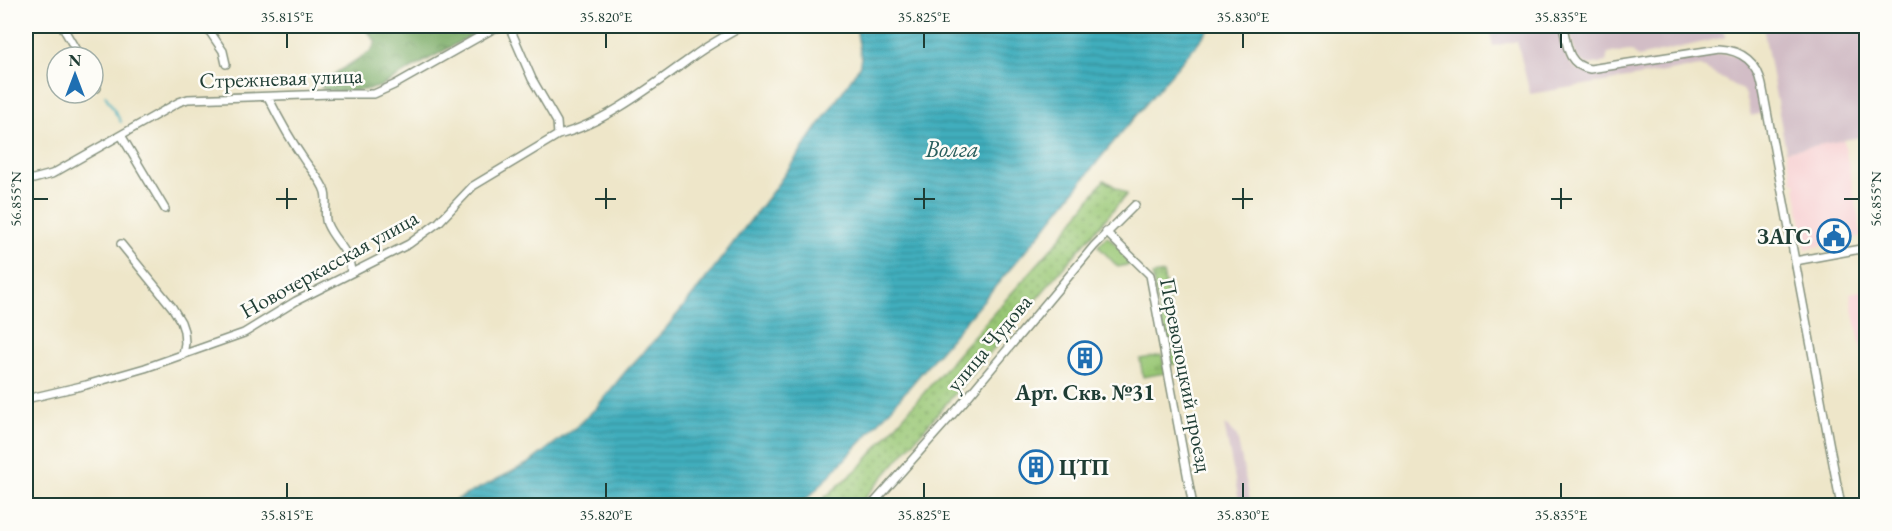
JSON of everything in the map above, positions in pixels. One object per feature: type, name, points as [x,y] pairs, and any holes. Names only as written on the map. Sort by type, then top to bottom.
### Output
[{"type":"street","points":[[62,26],[73,45]]},
{"type":"street","points":[[206,26],[223,51],[226,64]]},
{"type":"street","points":[[507,26],[532,79],[557,122],[558,135]]},
{"type":"street","name":"Стрежневая улица","points":[[26,181],[52,174],[188,99],[374,94],[493,29],[507,26]]},
{"type":"street","name":"Новочеркасская улица","points":[[26,399],[86,385],[183,356],[244,333],[296,301],[409,243],[439,222],[473,186],[558,135],[571,132],[610,112],[742,26]]},
{"type":"street","points":[[1563,26],[1569,54],[1581,68],[1590,69],[1719,50],[1732,51],[1748,60],[1756,69],[1761,80],[1841,506]]},
{"type":"street","points":[[268,97],[326,193],[328,225],[350,262],[351,273]]},
{"type":"street","points":[[121,135],[165,209]]},
{"type":"street","name":"улица Чудова","points":[[872,506],[974,390],[1046,301],[1106,232],[1135,205]]},
{"type":"street","name":"Переволоцкий проезд","points":[[1106,232],[1150,276],[1193,506]]},
{"type":"street","points":[[121,244],[172,307],[181,322],[185,343],[183,356]]},
{"type":"street","points":[[1795,261],[1866,248]]},
{"type":"shaded area","points":[[1518,26],[1560,26],[1567,60],[1577,70],[1586,72],[1706,55],[1738,56],[1747,64],[1753,75],[1762,113],[1751,116],[1746,95],[1742,90],[1700,66],[1530,94],[1517,41],[1493,46],[1490,33]]},
{"type":"shaded area","points":[[1567,26],[1724,26],[1721,27],[1726,37],[1638,57],[1631,51],[1608,53],[1606,62],[1587,65],[1577,58]]},
{"type":"shaded area","points":[[1763,26],[1866,26],[1866,136],[1786,151]]},
{"type":"shaded area","points":[[1844,140],[1862,237],[1806,249],[1795,187],[1797,186],[1796,182],[1793,182],[1786,151]]},
{"type":"shaded area","points":[[1866,290],[1866,373],[1850,293]]},
{"type":"shaded area","points":[[1224,424],[1237,436],[1251,505],[1240,505]]},
{"type":"green space","points":[[341,26],[488,26],[379,87],[358,91],[327,90],[321,88],[334,74],[371,51],[376,42],[366,29]]},
{"type":"green space","points":[[1104,180],[1127,194],[864,499],[857,505],[816,505],[861,466],[1059,240]]},
{"type":"green space","points":[[1107,236],[1135,263],[1118,267],[1098,246]]},
{"type":"green space","points":[[1163,273],[1180,363],[1170,365],[1152,275]]},
{"type":"green space","points":[[1162,355],[1165,373],[1143,377],[1140,359]]},
{"type":"water","name":"Волга","points":[[856,26],[1212,26],[1106,151],[1040,234],[894,405],[811,495],[799,505],[446,505],[529,463],[577,426],[596,408],[625,372],[666,328],[775,188],[859,67],[861,58]]},
{"type":"waterway","points":[[105,95],[121,122]]},
{"type":"place","name":"ЗАГС","points":[[1834,236]]},
{"type":"place","name":"Арт. Скв. №31","points":[[1085,358]]},
{"type":"place","name":"ЦТП","points":[[1036,467]]}]
